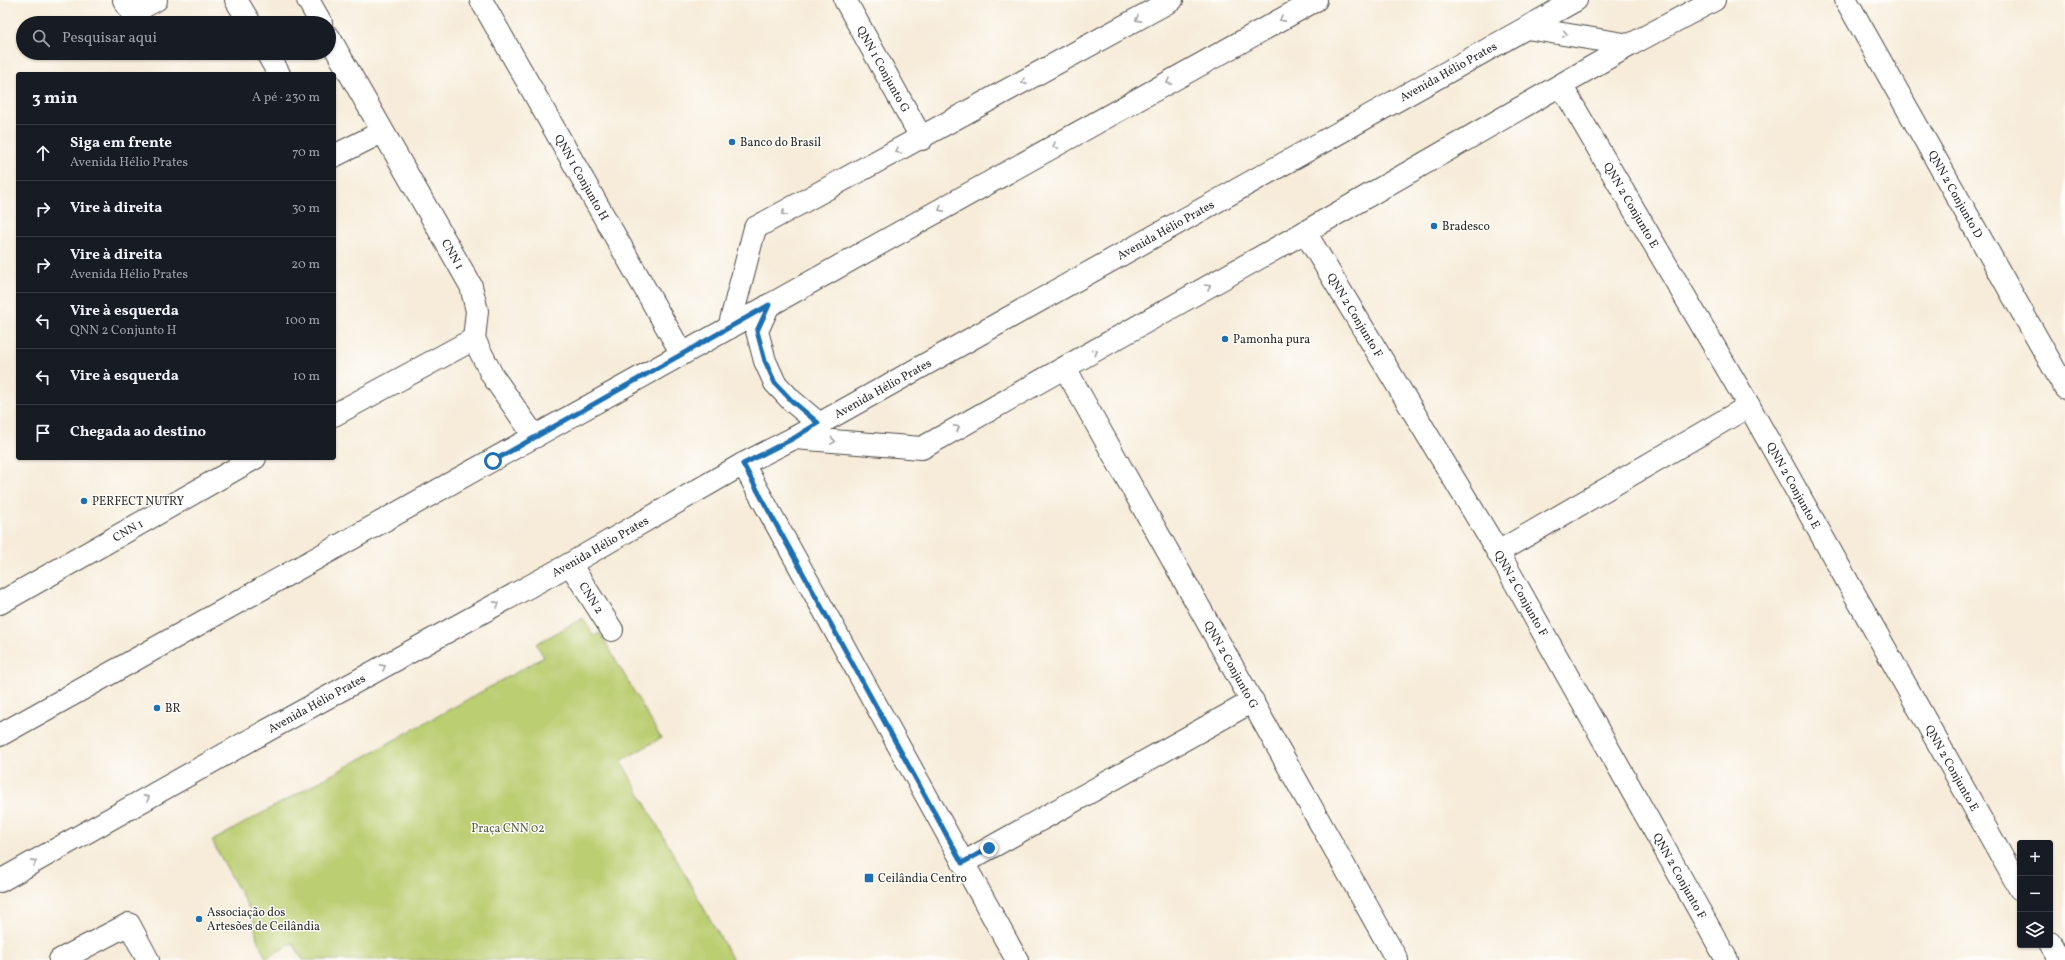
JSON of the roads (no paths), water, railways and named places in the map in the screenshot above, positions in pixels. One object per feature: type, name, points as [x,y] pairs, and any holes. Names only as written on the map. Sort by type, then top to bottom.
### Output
[{"type":"street","points":[[124,0],[132,13],[156,0]]},
{"type":"street","points":[[236,0],[246,16]]},
{"type":"street","points":[[308,0],[317,16]]},
{"type":"street","name":"QNN 1 Conjunto H","points":[[481,0],[682,354]]},
{"type":"street","name":"QNN 1 Conjunto G","points":[[845,0],[922,138]]},
{"type":"street","points":[[729,328],[755,228],[1172,0]]},
{"type":"street","points":[[0,735],[1316,0]]},
{"type":"street","name":"Avenida Hélio Prates","points":[[0,881],[268,730],[570,564],[743,464],[794,438],[818,423],[1576,0]]},
{"type":"street","points":[[794,438],[922,448],[1305,232],[1630,45],[1714,0]]},
{"type":"street","name":"QNN 2 Conjunto D","points":[[1846,0],[2065,388]]},
{"type":"street","points":[[1527,28],[1630,45]]},
{"type":"street","name":"CNN 1","points":[[336,50],[471,286],[477,311],[474,339]]},
{"type":"street","points":[[271,60],[278,72]]},
{"type":"street","name":"QNN 2 Conjunto E","points":[[1561,85],[1749,406],[2017,884]]},
{"type":"street","points":[[336,155],[382,132]]},
{"type":"street","name":"QNN 2 Conjunto F","points":[[1305,232],[1498,552],[1727,960]]},
{"type":"street","points":[[769,305],[757,331],[765,361],[775,383],[792,401],[818,423]]},
{"type":"street","points":[[336,414],[474,339],[492,375],[535,437]]},
{"type":"street","name":"QNN 2 Conjunto G","points":[[1065,368],[1398,960]]},
{"type":"street","points":[[1498,552],[1749,406]]},
{"type":"street","name":"CNN 1","points":[[0,603],[251,460]]},
{"type":"street","points":[[743,464],[962,863],[1017,960]]},
{"type":"street","name":"CNN 2","points":[[570,564],[612,630]]},
{"type":"street","points":[[962,863],[1253,702]]},
{"type":"street","points":[[60,960],[129,924],[148,960]]},
{"type":"street","points":[[2053,948],[2060,960]]},
{"type":"place","name":"Banco do Brasil","points":[[732,142]]},
{"type":"place","name":"Bradesco","points":[[1434,226]]},
{"type":"place","name":"Pamonha pura","points":[[1225,339]]},
{"type":"place","name":"PERFECT NUTRY","points":[[84,501]]},
{"type":"place","name":"BR","points":[[157,708]]},
{"type":"place","name":"Ceilândia Centro","points":[[869,878]]},
{"type":"place","name":"Associação dos Artesões de Ceilândia","points":[[199,919]]},
{"type":"park label","name":"Praça CNN 02","points":[[508,828]]}]
